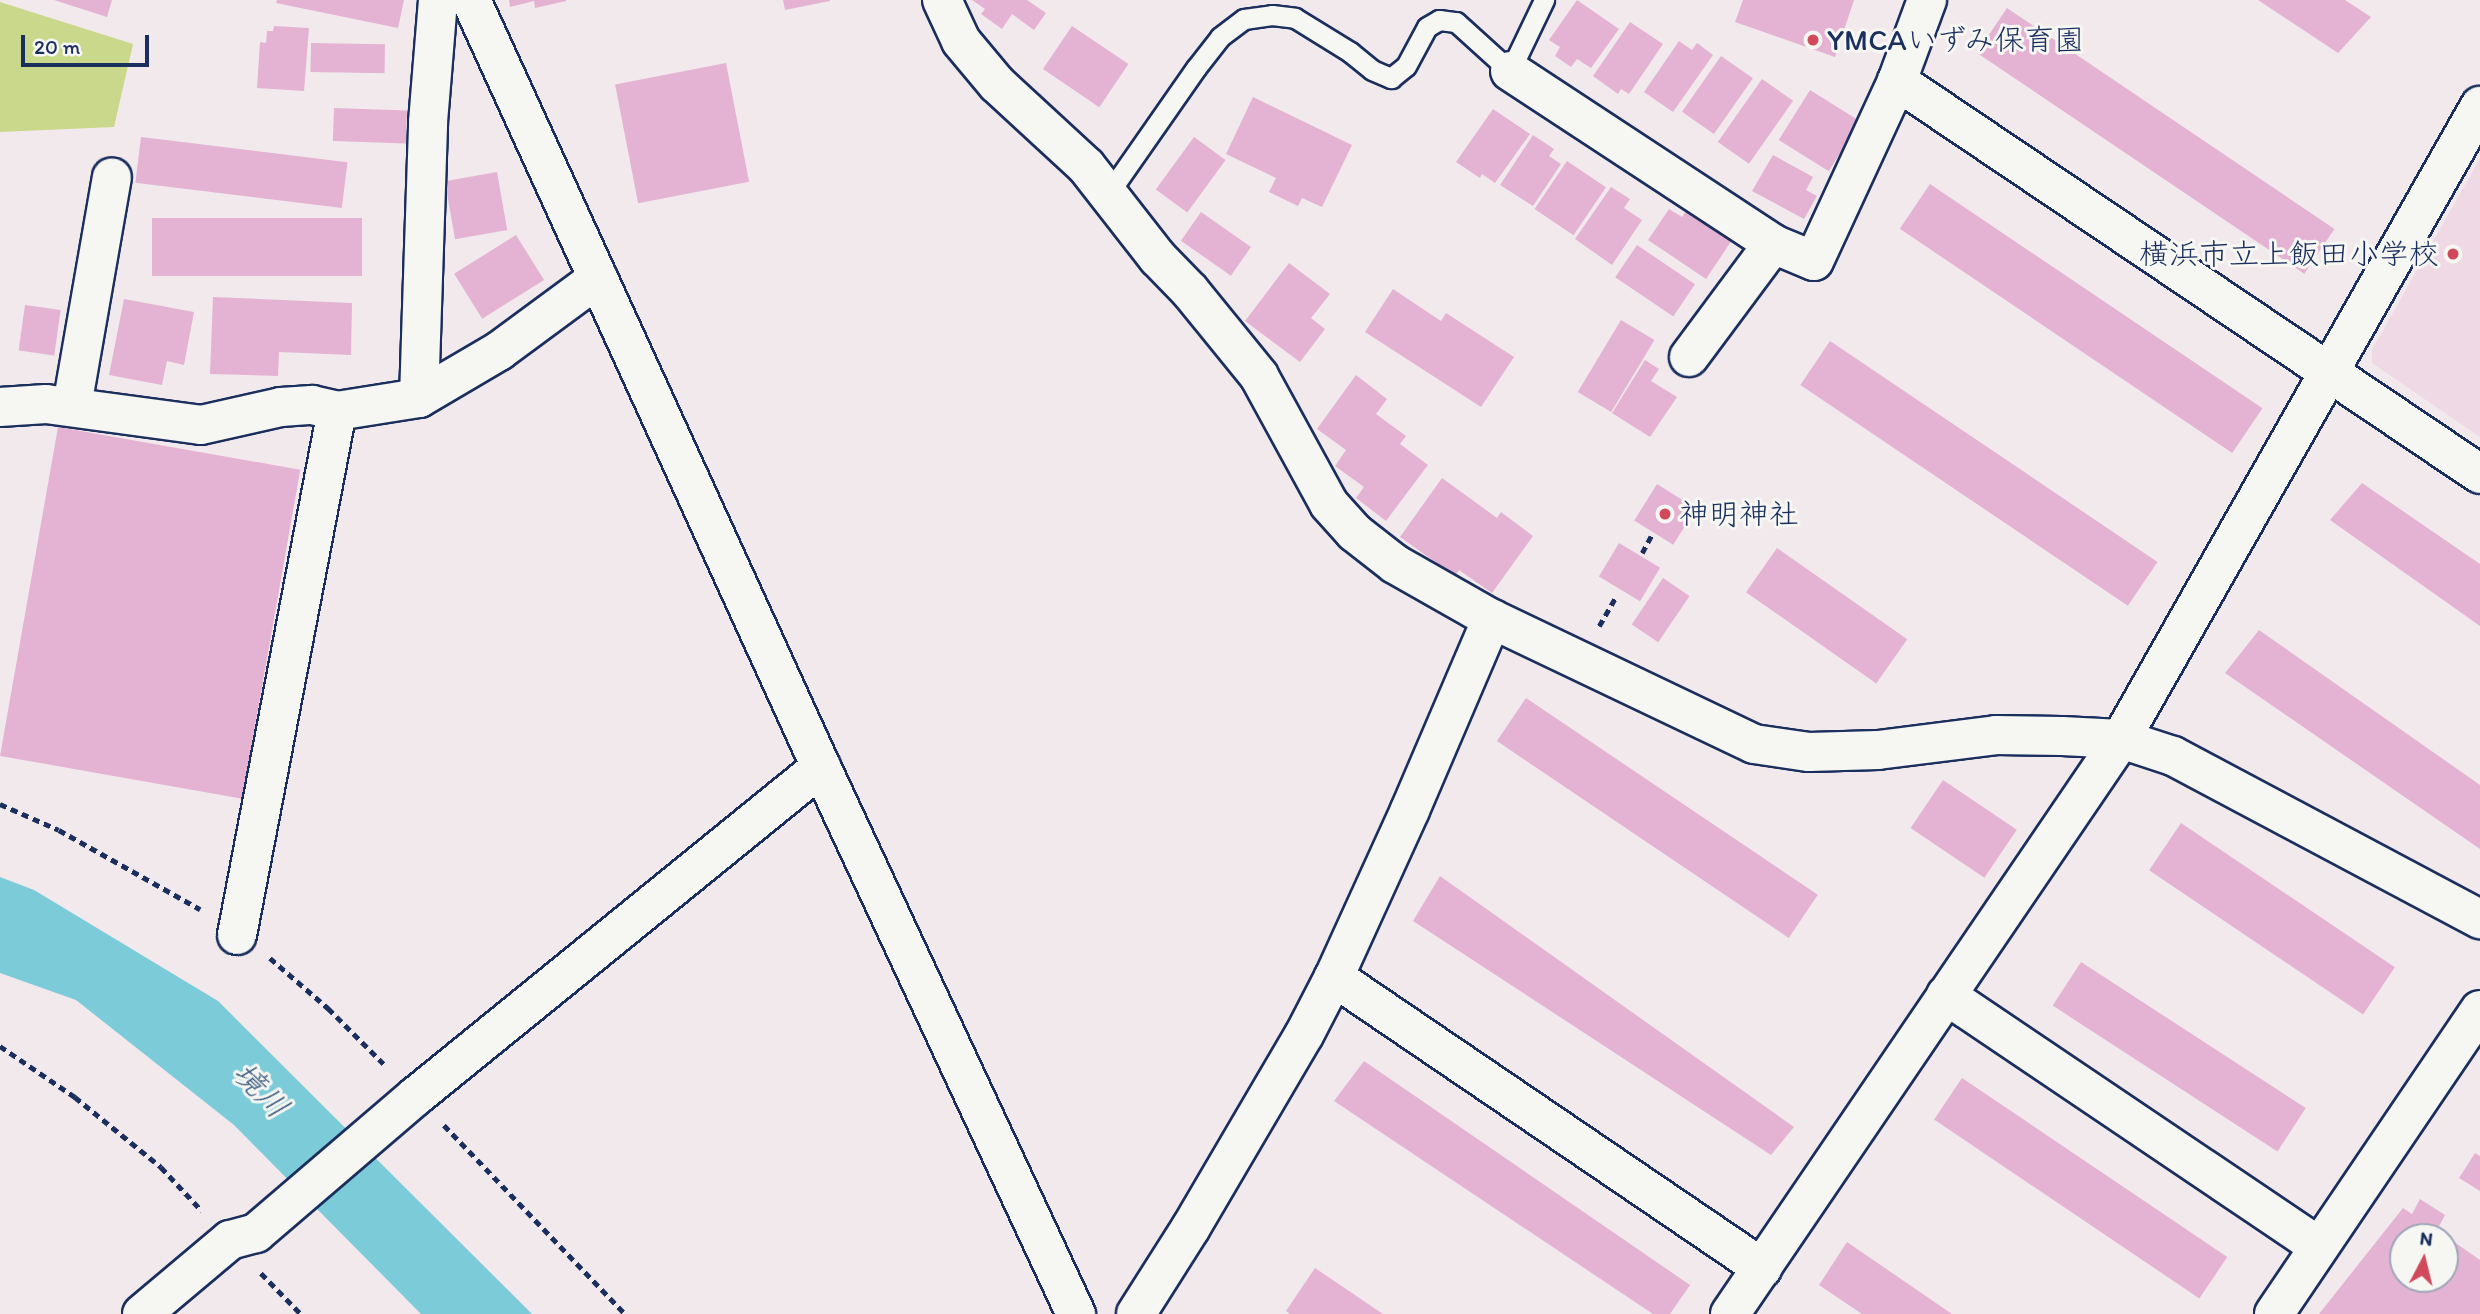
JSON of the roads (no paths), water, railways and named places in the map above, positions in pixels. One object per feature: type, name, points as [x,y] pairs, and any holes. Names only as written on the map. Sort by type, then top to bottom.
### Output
[{"type":"street","points":[[419,398],[428,122],[438,0]]},
{"type":"street","points":[[471,0],[821,767],[1076,1314]]},
{"type":"street","points":[[942,0],[961,41],[997,84],[1086,166],[1158,258],[1190,290],[1259,376],[1329,504],[1354,532],[1395,564],[1492,619],[1754,744],[1809,752],[1878,750],[1996,735],[2121,739],[2173,756],[2480,919]]},
{"type":"street","points":[[1510,71],[1773,244],[1814,261],[1897,81],[1927,0]]},
{"type":"street","points":[[1897,81],[2480,474]]},
{"type":"street","points":[[1730,1314],[2121,739],[2480,106]]},
{"type":"street","points":[[72,407],[112,177]]},
{"type":"street","points":[[1689,357],[1773,244]]},
{"type":"street","points":[[0,408],[46,404],[201,425],[281,407],[312,405],[337,411],[419,398],[490,357],[598,278]]},
{"type":"street","points":[[237,935],[337,411]]},
{"type":"street","points":[[1136,1314],[1203,1207],[1304,1035],[1334,977],[1415,799],[1492,619]]},
{"type":"street","points":[[142,1314],[243,1236],[821,767]]},
{"type":"street","points":[[1334,977],[1762,1268]]},
{"type":"street","points":[[1946,995],[2319,1247]]},
{"type":"street","points":[[2274,1314],[2480,1010]]},
{"type":"lane","points":[[1108,194],[1220,37],[1244,19],[1272,15],[1296,18],[1373,70],[1391,78],[1406,66],[1427,27],[1438,20],[1456,22],[1510,71],[1544,0]]},
{"type":"water","name":"境川","points":[[0,877],[34,890],[218,1001],[532,1314],[421,1314],[234,1125],[76,1000],[0,973]]},
{"type":"place","name":"YMCAいずみ保育園","points":[[1813,40]]},
{"type":"place","name":"横浜市立上飯田小学校","points":[[2453,254]]},
{"type":"place","name":"神明神社","points":[[1665,514]]}]
